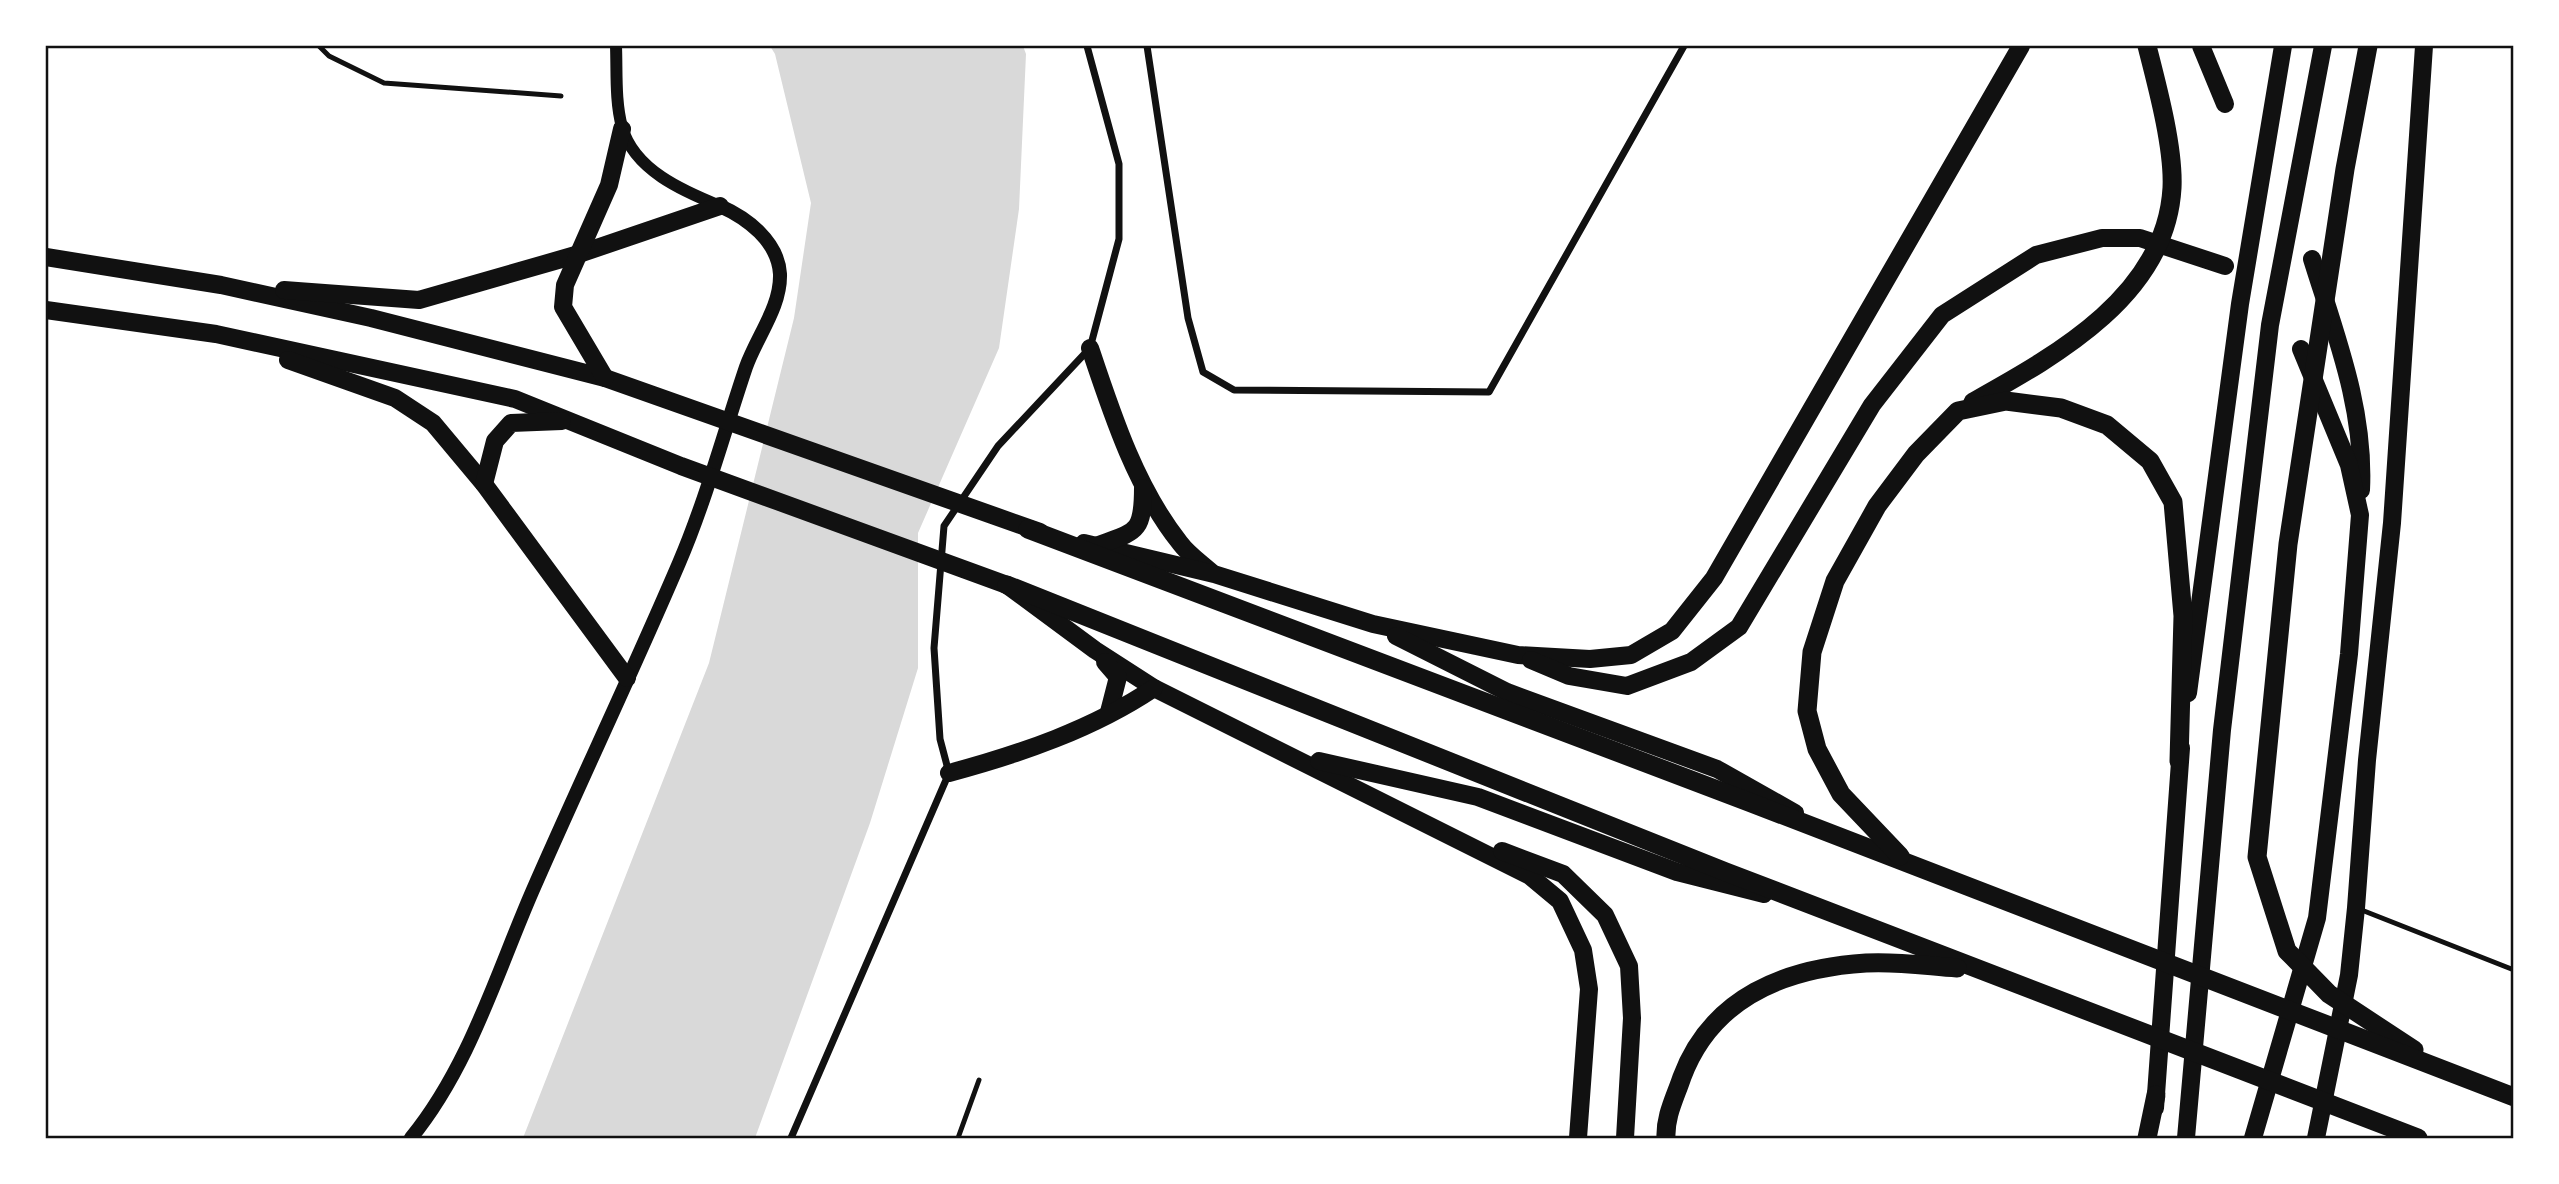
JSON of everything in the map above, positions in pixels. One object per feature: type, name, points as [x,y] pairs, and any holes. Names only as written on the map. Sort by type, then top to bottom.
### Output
[{"type":"highway","points":[[1908,863],[1874,832],[1841,794],[1817,749],[1807,711],[1812,652],[1835,581],[1877,506],[1916,454],[1958,411],[2014,379],[2106,315],[2138,280],[2153,255],[2168,214],[2172,186],[2147,46]]},
{"type":"highway","points":[[2368,46],[2345,169],[2288,544],[2257,857],[2287,951],[2329,994],[2446,1071]]},
{"type":"highway","points":[[1958,411],[2006,401],[2061,408],[2107,425],[2150,461],[2173,502],[2183,617],[2179,761]]},
{"type":"highway","points":[[1028,529],[1749,802],[2514,1097]]},
{"type":"highway","points":[[1007,585],[1726,872],[2418,1139]]},
{"type":"highway","points":[[1666,1139],[1665,1122],[1686,1067],[1704,1032],[1741,1000],[1780,977],[1868,963],[1977,970]]},
{"type":"highway","points":[[2147,1139],[2156,1096]]},
{"type":"main road","points":[[46,257],[221,285],[371,318],[605,378],[1028,529],[1214,574],[1373,624],[1518,655],[1590,659],[1631,655],[1672,631],[1714,578],[2021,46]]},
{"type":"main road","points":[[2201,46],[2225,104]]},
{"type":"main road","points":[[2152,1139],[2179,761],[2240,304],[2283,46]]},
{"type":"main road","points":[[2186,1139],[2222,730],[2270,325],[2323,46]]},
{"type":"main road","points":[[2316,1139],[2349,975],[2356,908],[2367,760],[2392,523],[2424,46]]},
{"type":"main road","points":[[605,378],[562,307],[565,285],[609,186],[622,129]]},
{"type":"main road","points":[[221,285],[419,300],[579,254],[720,206],[741,215],[771,244],[780,271],[779,295],[748,363],[680,561],[523,913],[474,1034],[425,1122],[411,1139]]},
{"type":"main road","points":[[1518,655],[1569,676],[1627,685],[1690,662],[1739,627],[1872,405],[1942,315],[2036,255],[2102,238],[2140,238],[2225,266]]},
{"type":"main road","points":[[2253,1139],[2317,918],[2349,654],[2360,515],[2363,453],[2358,413],[2312,259]]},
{"type":"main road","points":[[46,310],[216,334],[515,400],[681,466],[1007,585],[1095,650],[1154,688],[1295,756],[1530,876],[1560,901],[1583,950],[1589,989],[1578,1139]]},
{"type":"main road","points":[[216,334],[395,398],[433,423],[484,484],[627,678]]},
{"type":"main road","points":[[1090,348],[1107,401],[1162,519],[1182,546],[1214,574]]},
{"type":"main road","points":[[2301,349],[2349,465],[2360,515]]},
{"type":"main road","points":[[484,484],[495,441],[511,424],[572,421]]},
{"type":"main road","points":[[1096,546],[1131,533],[1143,517],[1143,481]]},
{"type":"main road","points":[[1373,624],[1507,692],[1717,769],[1835,835]]},
{"type":"main road","points":[[1095,650],[1118,677],[1109,712]]},
{"type":"main road","points":[[948,773],[1012,757],[1130,704],[1154,688]]},
{"type":"main road","points":[[1295,756],[1478,797],[1677,873],[1817,907]]},
{"type":"main road","points":[[1410,816],[1563,874],[1605,915],[1629,966],[1632,1018],[1625,1139]]},
{"type":"street","points":[[616,46],[622,129],[641,158],[659,177],[720,206]]},
{"type":"street","points":[[791,1139],[948,773],[940,739],[934,648],[944,526],[999,446],[1090,348],[1119,239],[1119,164],[1087,46]]},
{"type":"street","points":[[1147,46],[1188,318],[1203,372],[1234,390],[1302,392],[1489,391],[1684,46]]},
{"type":"lane","points":[[320,46],[329,56],[384,83],[561,96]]},
{"type":"lane","points":[[2356,908],[2514,970]]},
{"type":"lane","points":[[958,1139],[979,1080]]},
{"type":"shaded area","points":[[770,46],[1023,46],[1026,54],[1019,209],[999,348],[918,533],[918,668],[870,823],[755,1138],[523,1138],[709,663],[794,318],[811,203],[775,54]]}]
